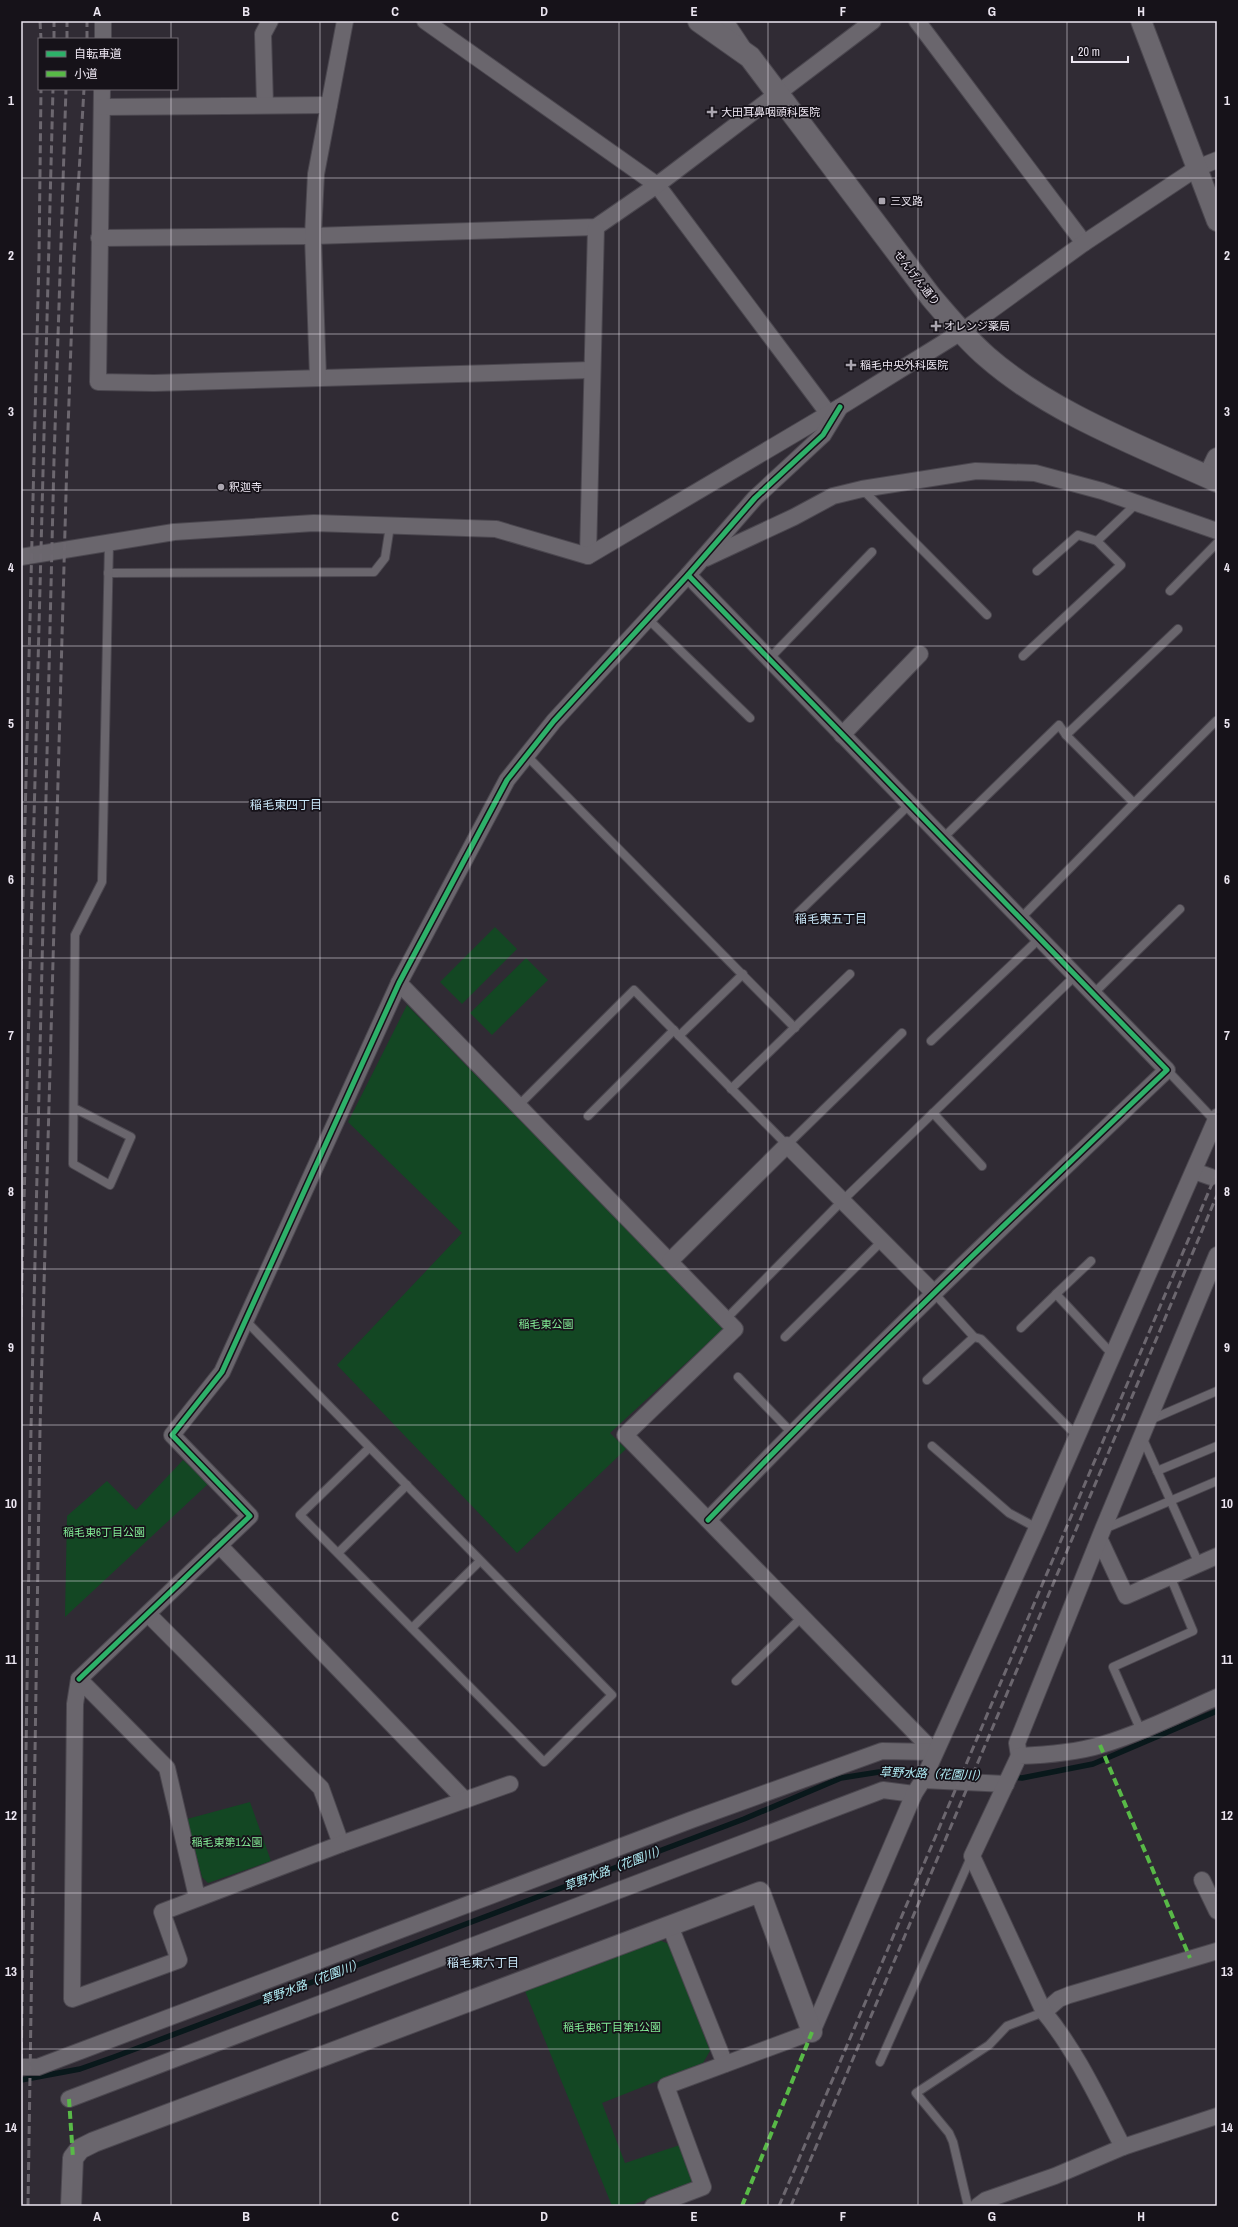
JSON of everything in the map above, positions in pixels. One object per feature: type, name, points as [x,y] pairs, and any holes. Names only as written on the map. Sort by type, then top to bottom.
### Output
[{"type":"main road","points":[[700,21],[750,57]]},
{"type":"main road","name":"せんげん通り","points":[[750,57],[926,291],[961,332],[993,362],[1051,402],[1082,419],[1214,472]]},
{"type":"street","points":[[103,21],[103,38]]},
{"type":"street","points":[[265,105],[263,34],[270,21]]},
{"type":"street","points":[[318,377],[313,236],[316,174],[345,21]]},
{"type":"street","points":[[425,21],[657,185],[834,410]]},
{"type":"street","name":"せんげん通り","points":[[725,21],[750,57]]},
{"type":"street","points":[[99,238],[313,236],[596,227],[657,185],[873,21]]},
{"type":"street","points":[[917,21],[1084,242]]},
{"type":"street","points":[[1141,21],[1217,221]]},
{"type":"street","points":[[102,90],[98,382],[154,383],[591,370]]},
{"type":"street","points":[[102,107],[330,105]]},
{"type":"street","points":[[21,558],[174,532],[314,523],[496,530],[588,556],[834,410],[961,332],[1084,242],[1197,168],[1217,160]]},
{"type":"street","points":[[588,556],[591,370],[596,227]]},
{"type":"street","points":[[510,1784],[341,1844],[198,1897],[162,1912],[179,1960],[72,1999],[75,1704],[79,1679],[250,1516],[172,1435],[222,1372],[399,983],[507,780],[526,755],[688,575],[755,498],[823,435],[834,410]]},
{"type":"street","points":[[700,561],[794,517],[833,496],[862,489],[976,471],[1035,473],[1102,491],[1217,531]]},
{"type":"street","points":[[688,575],[1167,1070],[933,1292],[792,1433],[708,1520]]},
{"type":"street","points":[[842,735],[920,654]]},
{"type":"street","points":[[399,983],[726,1318],[735,1329],[626,1435],[934,1752]]},
{"type":"street","points":[[653,2206],[703,2187],[666,2086],[812,2032],[914,1794],[923,1780],[934,1752],[1037,1528],[1216,1119]]},
{"type":"street","points":[[670,1261],[787,1145],[933,1292]]},
{"type":"street","points":[[1194,1171],[1211,1177]]},
{"type":"street","points":[[1123,2147],[1073,2053],[1060,2032],[1044,2012],[972,1856],[1019,1756],[1017,1743],[1217,1256]]},
{"type":"street","points":[[1102,1534],[1126,1596],[1217,1556]]},
{"type":"street","points":[[219,1545],[465,1800]]},
{"type":"street","points":[[148,1614],[321,1788],[341,1844]]},
{"type":"street","points":[[79,1679],[167,1768],[198,1897]]},
{"type":"street","points":[[1019,1756],[1073,1751],[1100,1745],[1141,1731],[1217,1697]]},
{"type":"street","points":[[21,2067],[38,2067],[691,1820],[882,1751],[934,1752]]},
{"type":"street","points":[[923,1780],[1006,1784]]},
{"type":"street","points":[[69,2099],[883,1790],[914,1794]]},
{"type":"street","points":[[1202,1880],[1217,1911]]},
{"type":"street","points":[[71,2206],[74,2158],[80,2149],[94,2142],[760,1892],[812,2032]]},
{"type":"street","points":[[670,1926],[725,2064]]},
{"type":"street","points":[[1044,2012],[1059,1999],[1069,1995],[1217,1951]]},
{"type":"street","points":[[978,2206],[986,2200],[1055,2176],[1123,2147],[1217,2116]]},
{"type":"lane","points":[[862,489],[986,615]]},
{"type":"lane","points":[[1097,540],[1138,503]]},
{"type":"lane","points":[[108,573],[374,572],[385,558],[390,526]]},
{"type":"lane","points":[[1023,656],[1120,565],[1097,540],[1078,535],[1037,571]]},
{"type":"lane","points":[[74,1108],[131,1137],[110,1185],[73,1164],[75,935],[102,882],[109,543]]},
{"type":"lane","points":[[1170,591],[1217,543]]},
{"type":"lane","points":[[769,659],[872,552]]},
{"type":"lane","points":[[648,619],[750,718]]},
{"type":"lane","points":[[1066,735],[1178,629]]},
{"type":"lane","points":[[1020,919],[1216,721]]},
{"type":"lane","points":[[942,839],[1058,726],[1134,803]]},
{"type":"lane","points":[[526,755],[795,1028]]},
{"type":"lane","points":[[798,912],[909,805]]},
{"type":"lane","points":[[1093,994],[1180,909]]},
{"type":"lane","points":[[931,1041],[1039,939]]},
{"type":"lane","points":[[588,1116],[676,1033],[743,974]]},
{"type":"lane","points":[[731,1089],[850,974]]},
{"type":"lane","points":[[726,1318],[842,1201],[1075,976]]},
{"type":"lane","points":[[519,1105],[634,990],[787,1145],[902,1032]]},
{"type":"lane","points":[[1167,1070],[1216,1119]]},
{"type":"lane","points":[[933,1113],[982,1166]]},
{"type":"lane","points":[[785,1337],[882,1240]]},
{"type":"lane","points":[[1021,1328],[1091,1261]]},
{"type":"lane","points":[[933,1292],[974,1337],[981,1339],[1077,1436]]},
{"type":"lane","points":[[1056,1294],[1112,1354]]},
{"type":"lane","points":[[246,1321],[612,1695],[544,1762],[300,1515],[369,1448]]},
{"type":"lane","points":[[927,1380],[974,1337]]},
{"type":"lane","points":[[738,1378],[792,1433]]},
{"type":"lane","points":[[1149,1421],[1217,1391]]},
{"type":"lane","points":[[1142,1436],[1199,1564]]},
{"type":"lane","points":[[932,1446],[1009,1513],[1037,1528]]},
{"type":"lane","points":[[1157,1471],[1217,1446]]},
{"type":"lane","points":[[1102,1534],[1170,1500],[1217,1481]]},
{"type":"lane","points":[[338,1552],[407,1485]]},
{"type":"lane","points":[[412,1628],[480,1561]]},
{"type":"lane","points":[[1141,1731],[1113,1667],[1194,1631],[1170,1576]]},
{"type":"lane","points":[[736,1681],[802,1617]]},
{"type":"lane","points":[[880,2062],[972,1856]]},
{"type":"lane","points":[[968,2206],[954,2142],[949,2133],[916,2094],[989,2045],[1007,2026],[1044,2012]]},
{"type":"green space","points":[[495,927],[517,949],[462,1004],[440,982]]},
{"type":"green space","points":[[526,958],[548,980],[492,1035],[470,1013]]},
{"type":"green space","name":"稲毛東公園","points":[[407,1005],[724,1328],[610,1433],[626,1449],[517,1553],[337,1365],[462,1233],[348,1122]]},
{"type":"green space","name":"稲毛東6丁目公園","points":[[183,1460],[208,1484],[65,1617],[67,1516],[107,1481],[136,1510]]},
{"type":"green space","name":"稲毛東第1公園","points":[[250,1802],[271,1861],[208,1883],[202,1877],[187,1819]]},
{"type":"green space","name":"稲毛東6丁目第1公園","points":[[659,1940],[669,1944],[710,2051],[703,2063],[602,2103],[625,2163],[680,2145],[692,2178],[691,2184],[629,2206],[612,2206],[523,1986]]},
{"type":"waterway","name":"草野水路（花園川）","points":[[1012,1777],[1022,1778],[1093,1764],[1217,1711]]},
{"type":"waterway","name":"草野水路（花園川）","points":[[21,2080],[80,2069],[114,2057],[744,1819],[841,1778],[879,1772],[923,1773]]},
{"type":"railway","points":[[40,21],[41,38]]},
{"type":"railway","points":[[54,21],[54,38]]},
{"type":"railway","points":[[67,21],[67,38]]},
{"type":"railway","points":[[87,21],[87,38]]},
{"type":"railway","points":[[21,981],[39,258],[41,90]]},
{"type":"railway","points":[[21,1317],[53,90]]},
{"type":"railway","points":[[21,2074],[31,1429],[54,460],[66,90]]},
{"type":"railway","points":[[28,2206],[40,1429],[67,458],[74,258],[84,90]]},
{"type":"railway","points":[[779,2206],[1217,1172]]},
{"type":"railway","points":[[791,2206],[1217,1195]]},
{"type":"marked path","points":[[1100,1745],[1190,1958]]},
{"type":"marked path","points":[[742,2206],[812,2032]]},
{"type":"marked path","points":[[69,2099],[73,2158]]},
{"type":"cycle path","points":[[79,1679],[250,1516],[172,1435],[222,1372],[399,983],[507,780],[554,721],[688,575],[755,498],[823,435],[840,407]]},
{"type":"cycle path","points":[[688,575],[1167,1070],[878,1349],[708,1520]]},
{"type":"place","name":"大田耳鼻咽頭科医院","points":[[712,112]]},
{"type":"place","name":"三叉路","points":[[882,201]]},
{"type":"place","name":"オレンジ薬局","points":[[936,326]]},
{"type":"place","name":"稲毛中央外科医院","points":[[851,365]]},
{"type":"place","name":"釈迦寺","points":[[221,487]]},
{"type":"district","name":"稲毛東四丁目","points":[[286,805]]},
{"type":"district","name":"稲毛東五丁目","points":[[831,919]]},
{"type":"district","name":"稲毛東六丁目","points":[[483,1963]]}]
